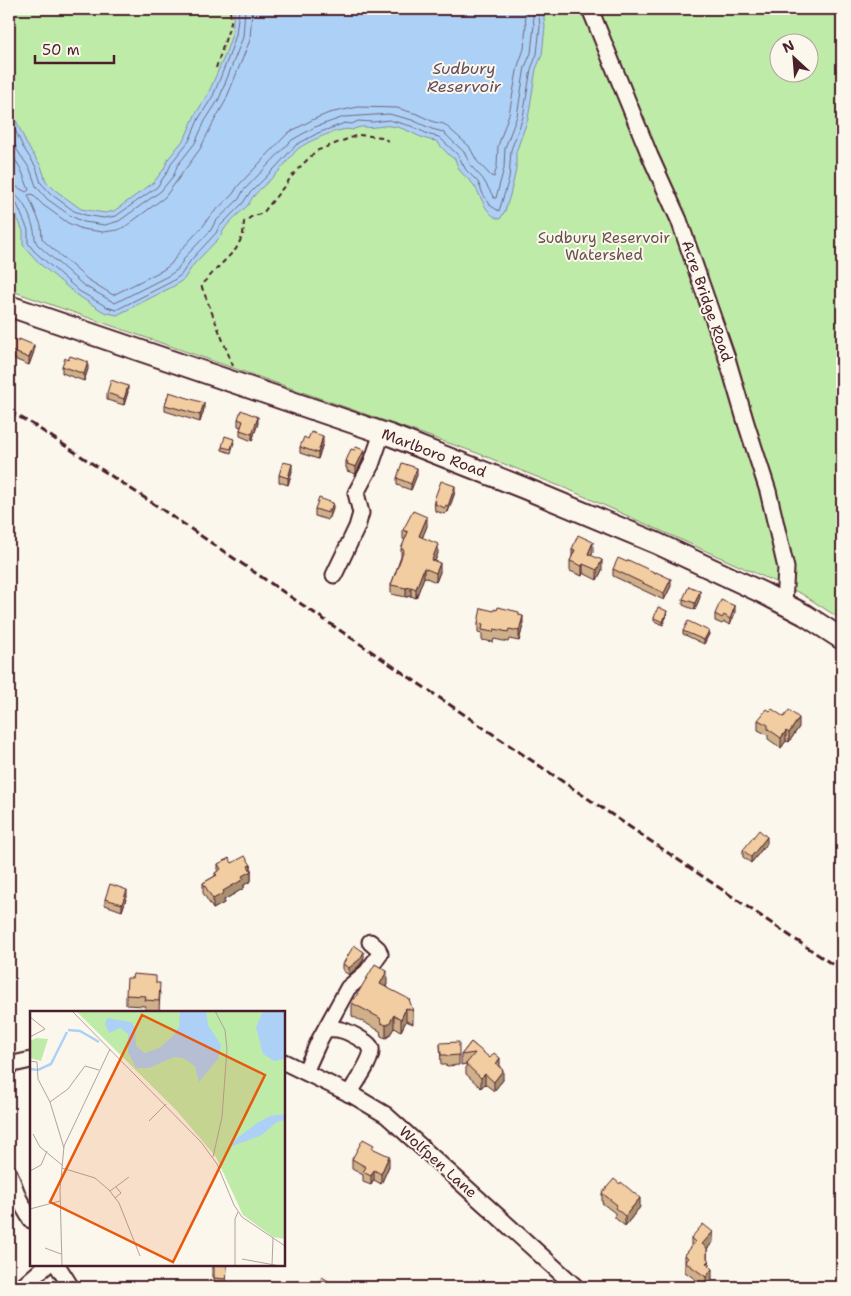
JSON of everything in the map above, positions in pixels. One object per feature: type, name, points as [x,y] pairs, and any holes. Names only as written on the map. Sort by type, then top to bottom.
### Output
[{"type":"main road","name":"Marlboro Road","points":[[9,306],[382,433],[524,488],[656,543],[784,604],[842,638]]},
{"type":"street","name":"Acre Bridge Road","points":[[590,9],[650,156],[679,220],[726,355],[768,491],[786,568],[784,604]]},
{"type":"street","points":[[334,575],[357,527],[361,512],[356,493],[371,465],[382,433]]},
{"type":"street","points":[[305,1072],[348,988],[367,972],[380,954],[378,949],[370,942]]},
{"type":"street","points":[[326,1029],[338,1028],[345,1031],[368,1044],[371,1049],[371,1054],[349,1094]]},
{"type":"street","points":[[9,1065],[30,1060]]},
{"type":"street","name":"Wolfpen Lane","points":[[285,1062],[349,1094],[386,1115],[576,1287]]},
{"type":"street","points":[[9,1173],[19,1199],[30,1218]]},
{"type":"street","points":[[22,1287],[46,1266]]},
{"type":"street","points":[[58,1266],[71,1287]]},
{"type":"path","points":[[216,68],[231,22],[230,9]]},
{"type":"path","points":[[234,383],[235,371],[201,285],[236,250],[243,235],[244,222],[251,217],[264,213],[298,170],[316,151],[358,135],[382,137],[388,141]]},
{"type":"green space","name":"Sudbury Reservoir Watershed","points":[[9,9],[842,9],[842,620],[802,594],[572,491],[477,453],[9,290]]},
{"type":"water","name":"Sudbury Reservoir","points":[[234,9],[543,9],[545,27],[542,55],[536,69],[528,119],[516,152],[516,170],[510,195],[505,211],[500,219],[491,214],[476,188],[460,170],[455,159],[436,141],[391,126],[341,130],[318,138],[299,148],[255,194],[247,206],[228,224],[221,236],[194,264],[184,279],[174,286],[117,315],[104,312],[77,295],[40,264],[23,245],[23,231],[9,200],[9,104],[27,145],[41,166],[46,181],[81,209],[105,213],[114,211],[153,183],[164,169],[168,159],[185,138],[195,115],[208,94],[225,55],[232,34]]},
{"type":"building","points":[[12,339],[18,341],[19,339],[34,345],[29,358],[9,350]]},
{"type":"building","points":[[70,356],[88,362],[84,374],[62,366],[65,358],[68,360]]},
{"type":"building","points":[[111,380],[128,386],[124,399],[107,393]]},
{"type":"building","points":[[169,392],[204,403],[200,415],[165,405]]},
{"type":"building","points":[[241,410],[258,417],[252,434],[240,430],[243,421],[238,419]]},
{"type":"building","points":[[311,432],[323,436],[318,453],[300,447],[304,437],[308,439]]},
{"type":"building","points":[[225,436],[234,439],[231,449],[222,447]]},
{"type":"building","points":[[356,447],[364,450],[356,467],[347,464],[348,462],[346,461],[351,449],[355,450]]},
{"type":"building","points":[[283,462],[292,464],[288,478],[279,475]]},
{"type":"building","points":[[402,463],[417,468],[411,484],[397,478]]},
{"type":"building","points":[[441,481],[455,486],[448,506],[446,505],[445,508],[435,504],[436,501],[434,500]]},
{"type":"building","points":[[319,498],[333,503],[328,513],[315,509]]},
{"type":"building","points":[[413,511],[427,517],[419,536],[438,544],[432,560],[440,563],[436,573],[424,568],[416,589],[391,585],[404,550],[401,549],[408,532],[403,530]]},
{"type":"building","points":[[578,535],[593,542],[588,554],[602,560],[597,570],[570,561],[575,550],[572,549]]},
{"type":"building","points":[[618,558],[627,562],[628,560],[671,579],[664,593],[613,569]]},
{"type":"building","points":[[689,586],[700,591],[695,603],[683,599]]},
{"type":"building","points":[[721,600],[735,606],[730,619],[724,615],[722,618],[715,614]]},
{"type":"building","points":[[498,607],[519,612],[519,615],[523,616],[519,631],[509,629],[508,632],[494,629],[493,632],[482,630],[483,624],[478,623],[481,608],[494,611]]},
{"type":"building","points":[[658,607],[667,611],[663,622],[654,618]]},
{"type":"building","points":[[688,621],[709,631],[704,640],[683,631]]},
{"type":"building","points":[[767,709],[770,711],[772,709],[784,717],[789,710],[799,718],[789,733],[786,731],[781,738],[768,729],[768,725],[758,720]]},
{"type":"building","points":[[759,830],[767,837],[751,857],[743,850]]},
{"type":"building","points":[[245,856],[251,865],[248,866],[251,871],[242,876],[244,879],[213,899],[203,883],[217,875],[215,873],[221,869],[218,864],[229,858],[232,863]]},
{"type":"building","points":[[110,884],[127,890],[122,904],[105,899]]},
{"type":"building","points":[[354,945],[364,952],[360,959],[349,968],[343,964]]},
{"type":"building","points":[[375,964],[387,971],[380,984],[409,999],[413,1011],[406,1008],[401,1019],[394,1015],[389,1024],[386,1025],[381,1023],[380,1018],[352,1003]]},
{"type":"building","points":[[133,974],[156,976],[156,983],[160,983],[159,1001],[145,1000],[146,996],[126,995],[127,978],[132,978]]},
{"type":"building","points":[[459,1042],[459,1055],[441,1055],[440,1043]]},
{"type":"building","points":[[471,1042],[490,1058],[494,1053],[500,1058],[496,1064],[503,1070],[494,1082],[485,1074],[481,1078],[466,1064],[475,1053],[461,1055]]},
{"type":"building","points":[[363,1139],[374,1145],[372,1148],[389,1156],[381,1174],[374,1170],[371,1176],[363,1172],[366,1167],[352,1159]]},
{"type":"building","points":[[614,1179],[620,1184],[621,1182],[640,1198],[625,1216],[615,1208],[617,1205],[602,1193]]},
{"type":"building","points":[[703,1224],[713,1232],[702,1244],[707,1248],[707,1258],[709,1261],[706,1263],[712,1269],[706,1277],[685,1262],[688,1258],[685,1255],[695,1242],[691,1238]]},
{"type":"building","points":[[212,1266],[227,1266],[226,1279],[214,1278],[214,1267]]},
{"type":"building","points":[[322,1277],[338,1287],[312,1287],[315,1282],[318,1284]]},
{"type":"railway","points":[[9,411],[151,502],[842,971]]}]
